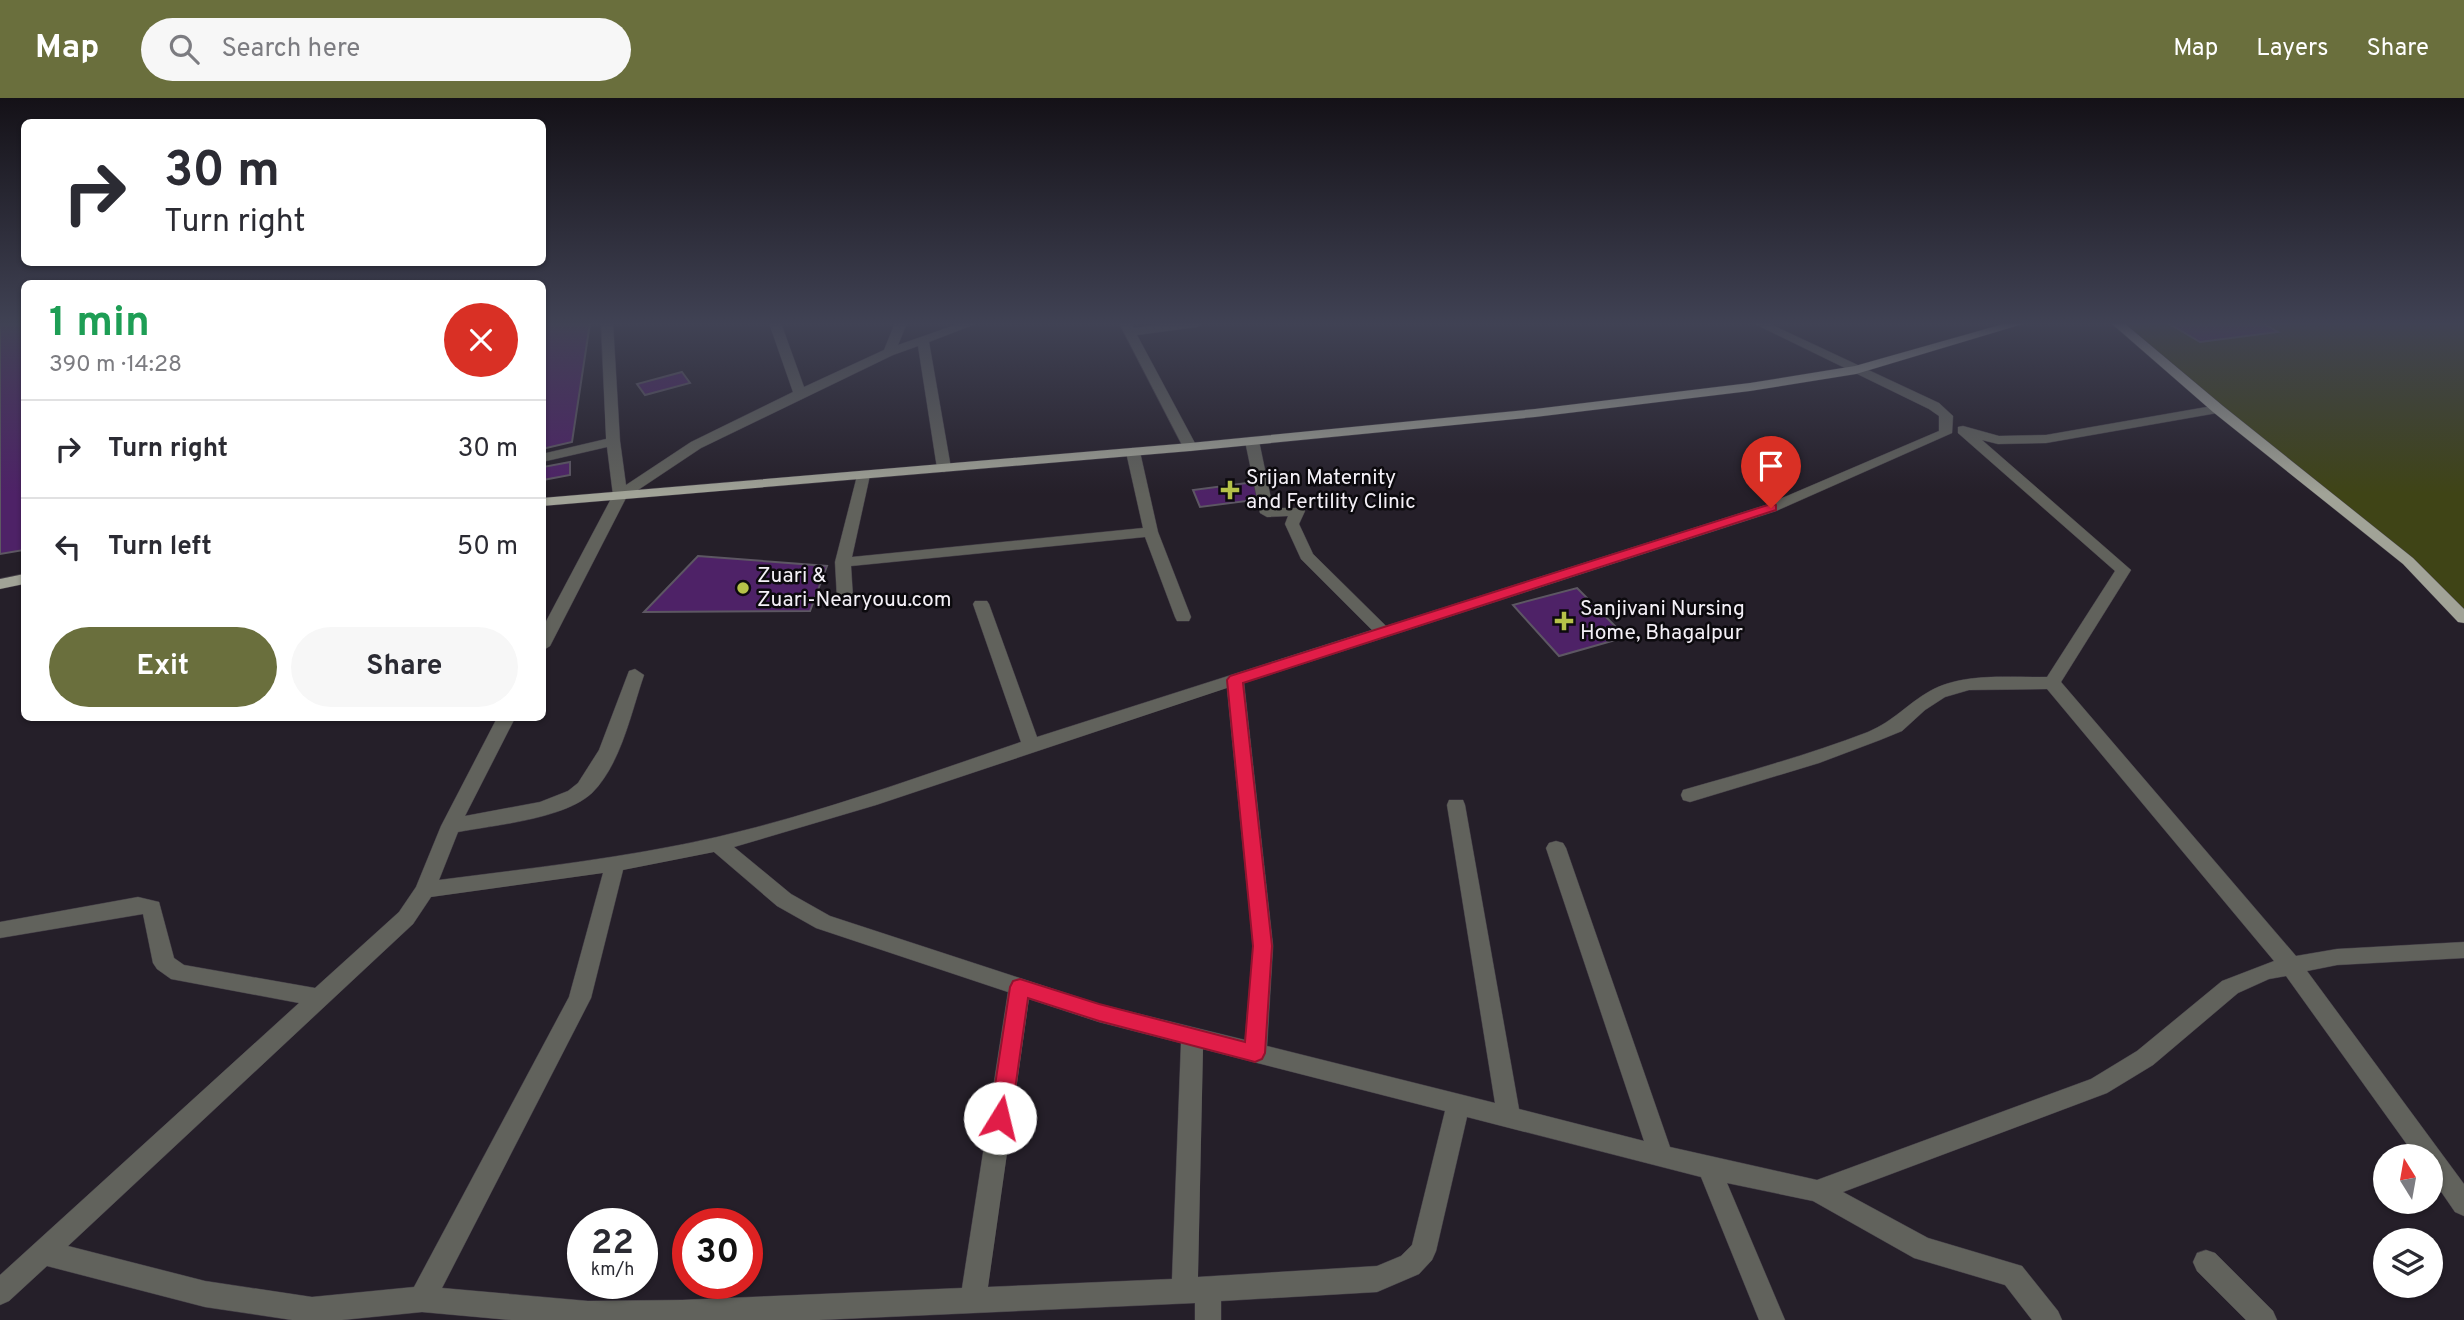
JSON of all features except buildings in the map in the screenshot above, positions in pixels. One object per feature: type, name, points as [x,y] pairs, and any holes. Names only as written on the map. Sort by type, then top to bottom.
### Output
[{"type":"main road","points":[[546,502],[1252,441],[1535,413],[1793,380]]},
{"type":"main road","points":[[2184,380],[2408,561],[2464,618]]},
{"type":"main road","points":[[0,584],[21,580]]},
{"type":"street","points":[[610,380],[613,441],[620,495]]},
{"type":"street","points":[[795,380],[800,394]]},
{"type":"street","points":[[546,638],[620,495],[696,445],[830,380]]},
{"type":"street","points":[[930,380],[944,468]]},
{"type":"street","points":[[1155,380],[1190,447]]},
{"type":"street","points":[[1878,380],[1946,414],[1955,427],[2123,570],[2052,683]]},
{"type":"street","points":[[425,890],[615,864],[718,844],[869,800],[1031,745],[1771,508],[1955,427],[1998,440],[2046,439],[2218,409]]},
{"type":"street","points":[[546,457],[613,441]]},
{"type":"street","points":[[1252,441],[1267,513],[1298,511],[1292,524],[1306,556],[1383,632]]},
{"type":"street","points":[[1133,452],[1151,532],[1183,617]]},
{"type":"street","points":[[845,598],[843,562],[863,475]]},
{"type":"street","points":[[843,562],[1151,532]]},
{"type":"street","points":[[981,604],[1031,745]]},
{"type":"street","points":[[451,826],[537,809],[570,800],[583,790],[604,756],[635,675]]},
{"type":"street","points":[[1235,680],[1263,946],[1255,1053]]},
{"type":"street","points":[[1690,795],[1813,759],[1874,736],[1896,727],[1919,706],[1939,693],[1968,684],[2052,683]]},
{"type":"street","points":[[2052,683],[2291,966],[2421,1144]]},
{"type":"street","points":[[0,1292],[406,918],[425,890],[451,826],[504,721]]},
{"type":"street","points":[[1456,805],[1509,1118]]},
{"type":"street","points":[[718,844],[784,900],[823,922],[1099,1013],[1709,1168],[1817,1191],[1923,1249],[2013,1275],[2049,1320]]},
{"type":"street","points":[[1556,848],[1661,1156]]},
{"type":"street","points":[[422,1299],[580,998],[615,864]]},
{"type":"street","points":[[0,930],[138,905],[152,908],[164,962],[179,973],[320,998]]},
{"type":"street","points":[[1817,1191],[2099,1086],[2145,1058],[2230,987],[2265,971],[2337,957],[2464,950]]},
{"type":"street","points":[[973,1301],[1020,987]]},
{"type":"street","points":[[1192,1037],[1196,1291],[1208,1320]]},
{"type":"street","points":[[45,1253],[205,1294],[309,1315],[422,1299],[551,1315],[730,1315],[1377,1279],[1410,1265],[1423,1251],[1458,1105]]},
{"type":"street","points":[[1709,1168],[1772,1320]]},
{"type":"street","points":[[2443,1175],[2464,1203]]},
{"type":"street","points":[[2206,1262],[2264,1320]]},
{"type":"green space","points":[[2187,380],[2464,380],[2464,618],[2408,561]]},
{"type":"place","name":"Srijan Maternity and Fertility Clinic","points":[[1230,490]]},
{"type":"place","name":"Zuari & Zuari-Nearyouu.com","points":[[743,588]]},
{"type":"place","name":"Sanjivani Nursing Home, Bhagalpur","points":[[1564,621]]},
{"type":"route","points":[[1000,1118],[1020,987],[1099,1013],[1255,1053],[1263,946],[1262,924],[1253,862],[1235,680],[1771,508]]}]
